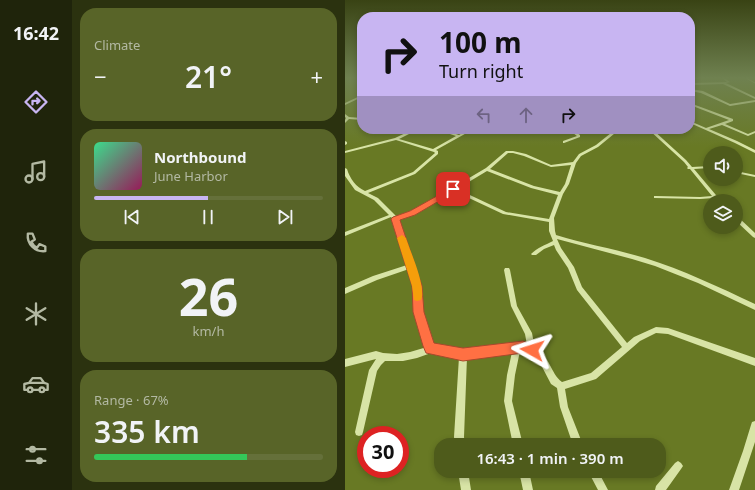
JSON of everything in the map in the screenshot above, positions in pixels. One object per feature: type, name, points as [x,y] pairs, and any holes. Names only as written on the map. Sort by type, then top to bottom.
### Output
[{"type":"street","points":[[721,101],[730,105],[747,101]]},
{"type":"street","points":[[695,106],[732,120],[706,129]]},
{"type":"street","points":[[345,122],[346,116],[357,118]]},
{"type":"street","points":[[695,124],[755,151]]},
{"type":"street","points":[[723,124],[755,138]]},
{"type":"street","points":[[748,135],[755,132]]},
{"type":"street","points":[[345,152],[396,139],[406,134]]},
{"type":"street","points":[[453,134],[459,136]]},
{"type":"street","points":[[433,150],[463,134]]},
{"type":"street","points":[[564,142],[579,136],[576,134]]},
{"type":"street","points":[[612,134],[597,146],[580,155],[574,163],[567,184],[553,212],[551,221],[555,239],[561,254],[571,267],[579,288],[627,348]]},
{"type":"street","points":[[655,134],[685,161],[689,168],[712,194]]},
{"type":"street","points":[[365,193],[414,173],[437,153],[433,150],[396,139]]},
{"type":"street","points":[[345,234],[417,210],[487,169],[505,154],[510,152],[525,155],[551,166],[574,163]]},
{"type":"street","points":[[689,168],[703,167]]},
{"type":"street","points":[[345,169],[351,183],[357,189],[376,199],[394,217],[417,286],[419,312],[431,348]]},
{"type":"street","points":[[487,169],[522,183],[549,192],[561,194]]},
{"type":"street","points":[[743,173],[755,176]]},
{"type":"street","points":[[453,189],[505,212],[551,221]]},
{"type":"street","points":[[656,197],[703,198]]},
{"type":"street","points":[[743,225],[755,236]]},
{"type":"street","points":[[534,254],[555,239],[641,259],[677,271],[755,307]]},
{"type":"street","points":[[345,291],[375,278],[411,266]]},
{"type":"street","points":[[507,270],[515,306],[528,333],[532,350]]},
{"type":"street","points":[[561,386],[593,376],[637,339],[655,330],[668,331],[723,351],[734,353],[755,362]]},
{"type":"street","points":[[360,426],[373,370],[382,359],[410,357],[431,348],[463,354],[523,347],[532,350],[543,360],[552,377],[561,386],[564,407],[575,438]]},
{"type":"street","points":[[516,438],[508,401],[511,375],[517,348]]},
{"type":"street","points":[[459,438],[463,354]]},
{"type":"street","points":[[345,363],[376,355],[382,359]]},
{"type":"street","points":[[734,490],[748,451],[755,425]]},
{"type":"street","points":[[661,490],[678,466]]},
{"type":"street","points":[[464,478],[466,490]]},
{"type":"street","points":[[525,478],[528,490]]},
{"type":"street","points":[[597,478],[603,490]]},
{"type":"slow traffic","points":[[402,238],[417,286],[417,296]]},
{"type":"route","points":[[453,189],[412,213],[395,219],[417,286],[419,312],[429,346],[431,348],[463,354],[523,347],[532,350]]}]
